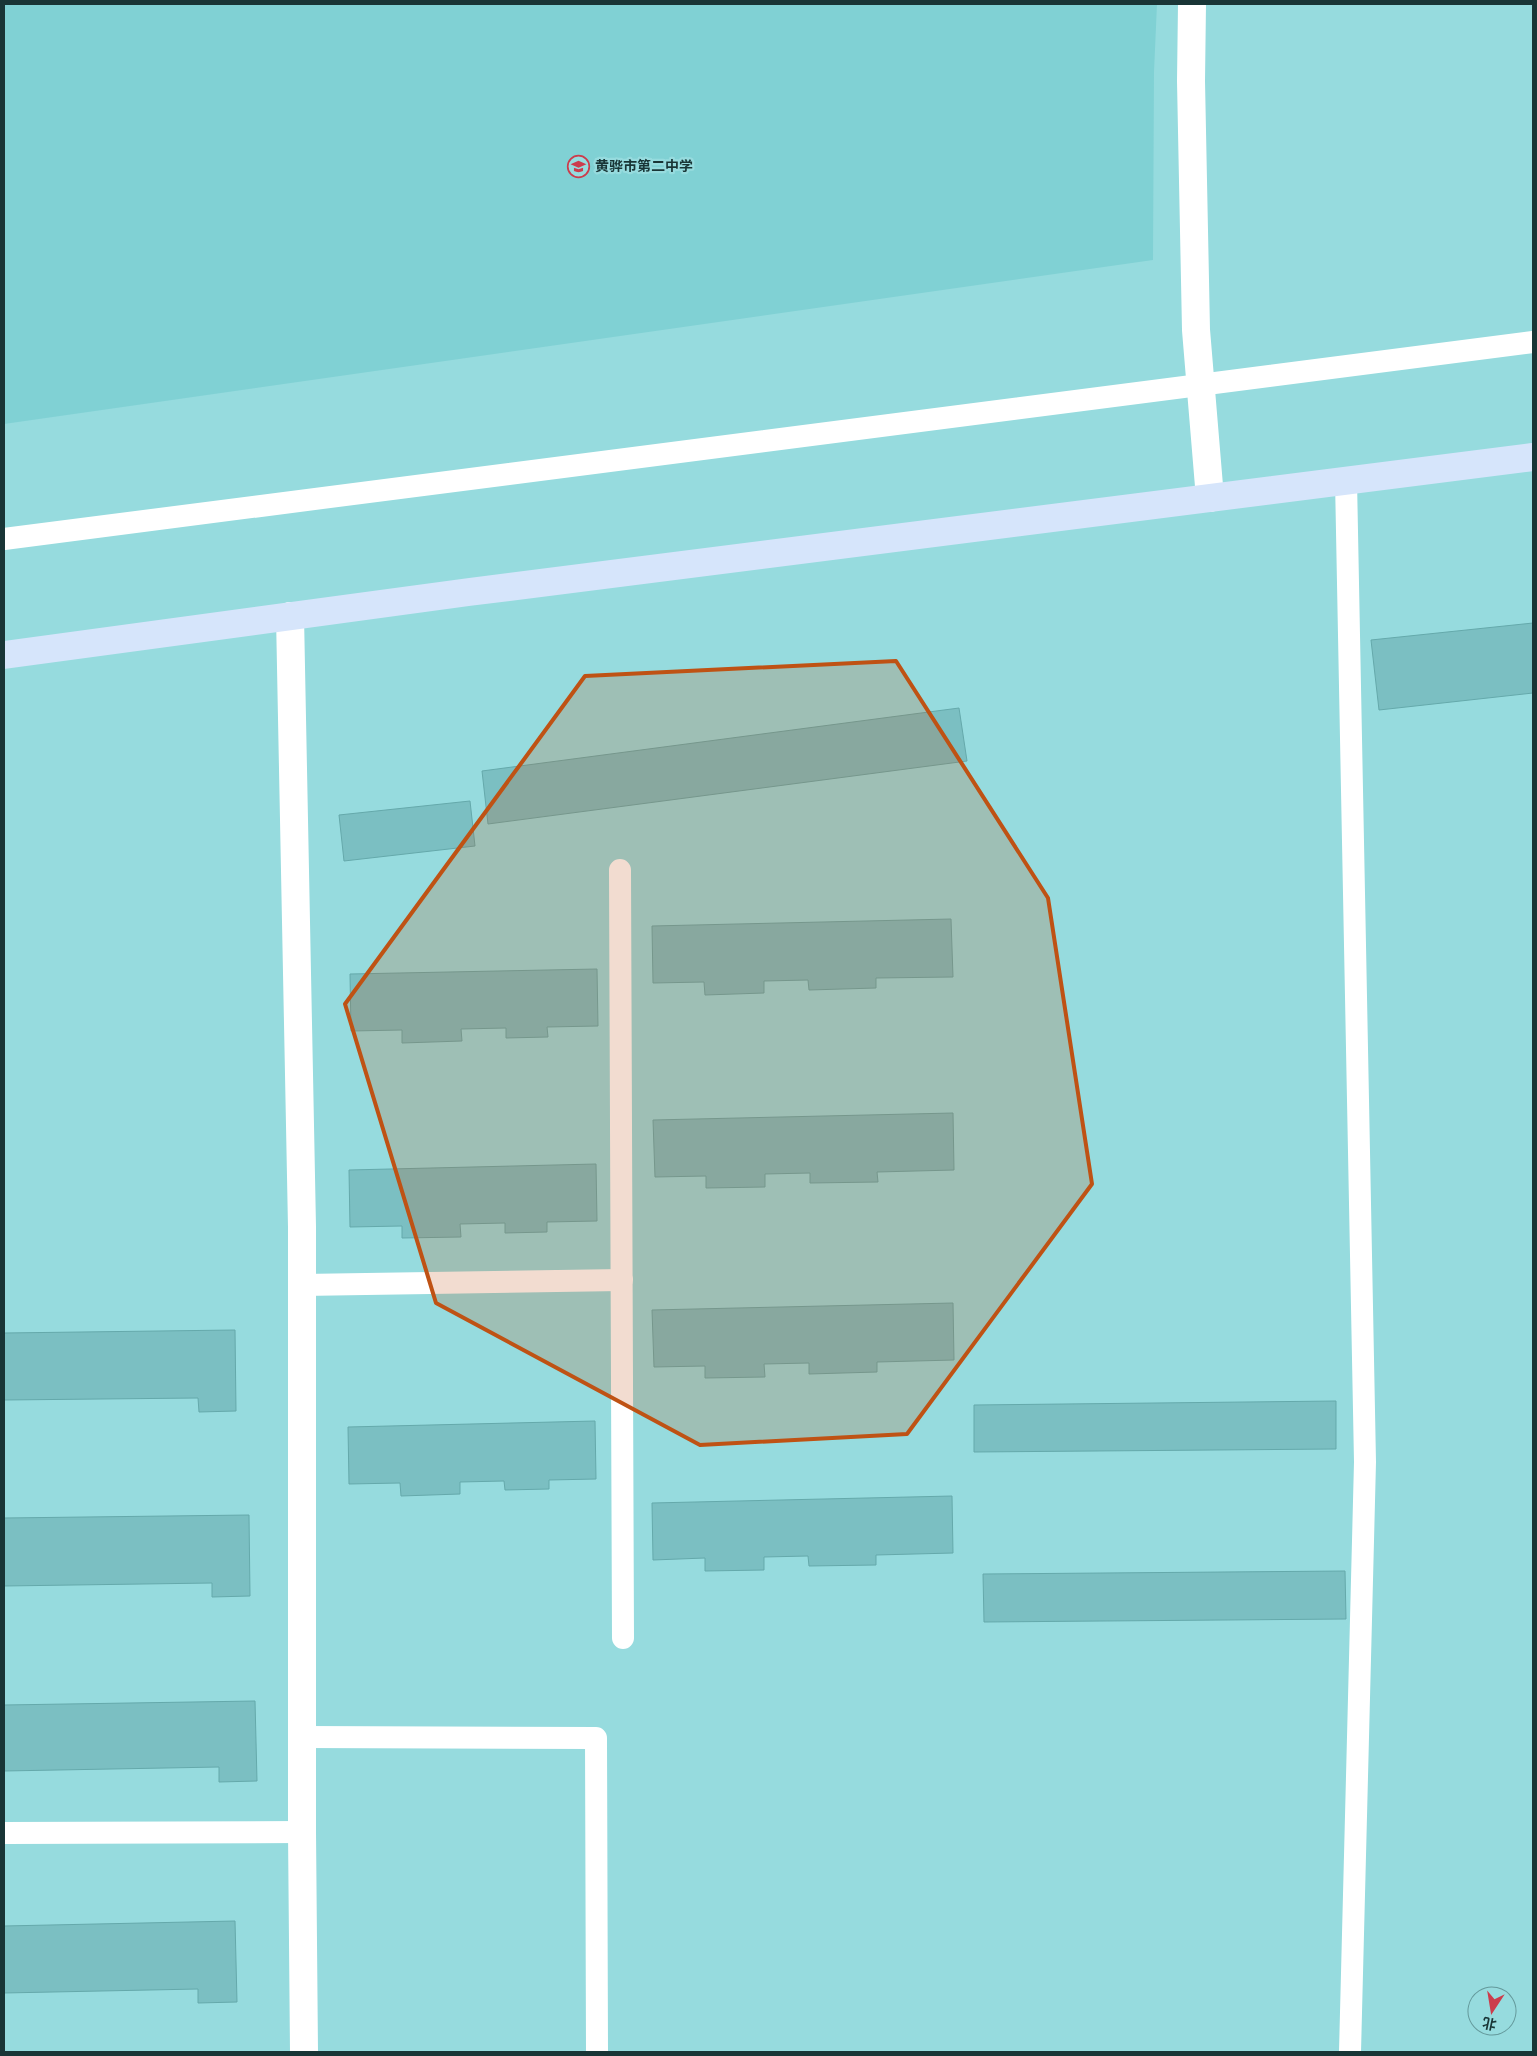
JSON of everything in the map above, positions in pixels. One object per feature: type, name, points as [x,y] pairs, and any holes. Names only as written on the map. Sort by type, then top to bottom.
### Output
[{"type":"street","points":[[1192,4],[1191,81],[1196,320],[1210,498]]},
{"type":"street","points":[[4,654],[1533,457]]},
{"type":"street","points":[[290,616],[302,1285],[304,2052]]},
{"type":"lane","points":[[4,540],[1533,342]]},
{"type":"lane","points":[[1346,480],[1365,1462],[1350,2052]]},
{"type":"lane","points":[[620,870],[623,1638]]},
{"type":"lane","points":[[302,1285],[622,1280]]},
{"type":"lane","points":[[302,1737],[596,1738],[598,2052]]},
{"type":"lane","points":[[4,1833],[302,1832]]},
{"type":"highlighted area","points":[[896,661],[1048,898],[1092,1184],[907,1434],[700,1445],[436,1303],[345,1004],[585,676]]},
{"type":"shaded area","name":"黄骅市第二中学","points":[[4,4],[1157,4],[1154,72],[1153,260],[4,424]]},
{"type":"building","points":[[1533,623],[1533,693],[1379,710],[1371,640]]},
{"type":"building","points":[[959,708],[967,761],[488,824],[482,771]]},
{"type":"building","points":[[470,801],[475,846],[344,861],[339,815]]},
{"type":"building","points":[[951,919],[953,977],[876,978],[876,988],[809,990],[808,980],[764,981],[764,993],[705,995],[704,982],[653,983],[652,926]]},
{"type":"building","points":[[597,969],[598,1026],[547,1027],[548,1037],[506,1038],[506,1028],[461,1029],[462,1041],[402,1043],[402,1030],[351,1031],[350,974]]},
{"type":"building","points":[[953,1113],[954,1170],[877,1172],[878,1182],[810,1183],[810,1173],[765,1174],[765,1187],[706,1188],[706,1176],[655,1177],[653,1120]]},
{"type":"building","points":[[596,1164],[597,1221],[547,1222],[547,1232],[505,1233],[505,1223],[460,1224],[461,1237],[402,1238],[402,1226],[350,1227],[349,1170]]},
{"type":"building","points":[[953,1303],[954,1360],[877,1362],[877,1372],[809,1374],[809,1363],[764,1364],[765,1377],[705,1378],[705,1366],[654,1367],[652,1310]]},
{"type":"building","points":[[235,1330],[236,1411],[199,1412],[198,1398],[4,1400],[4,1333]]},
{"type":"building","points":[[1336,1401],[1336,1449],[974,1452],[974,1405]]},
{"type":"building","points":[[595,1421],[596,1479],[549,1480],[549,1489],[505,1490],[504,1481],[460,1482],[460,1494],[401,1496],[400,1483],[349,1484],[348,1427]]},
{"type":"building","points":[[952,1496],[953,1553],[876,1555],[876,1565],[809,1566],[808,1556],[764,1557],[764,1570],[705,1571],[705,1558],[653,1560],[652,1503]]},
{"type":"building","points":[[249,1515],[250,1596],[212,1597],[212,1583],[4,1586],[4,1518]]},
{"type":"building","points":[[1345,1571],[1346,1619],[984,1622],[983,1574]]},
{"type":"building","points":[[255,1701],[257,1781],[219,1782],[219,1767],[4,1771],[4,1705]]},
{"type":"building","points":[[235,1921],[237,2002],[198,2003],[198,1989],[4,1993],[4,1926]]},
{"type":"place","name":"黄骅市第二中学","points":[[579,166]]}]
